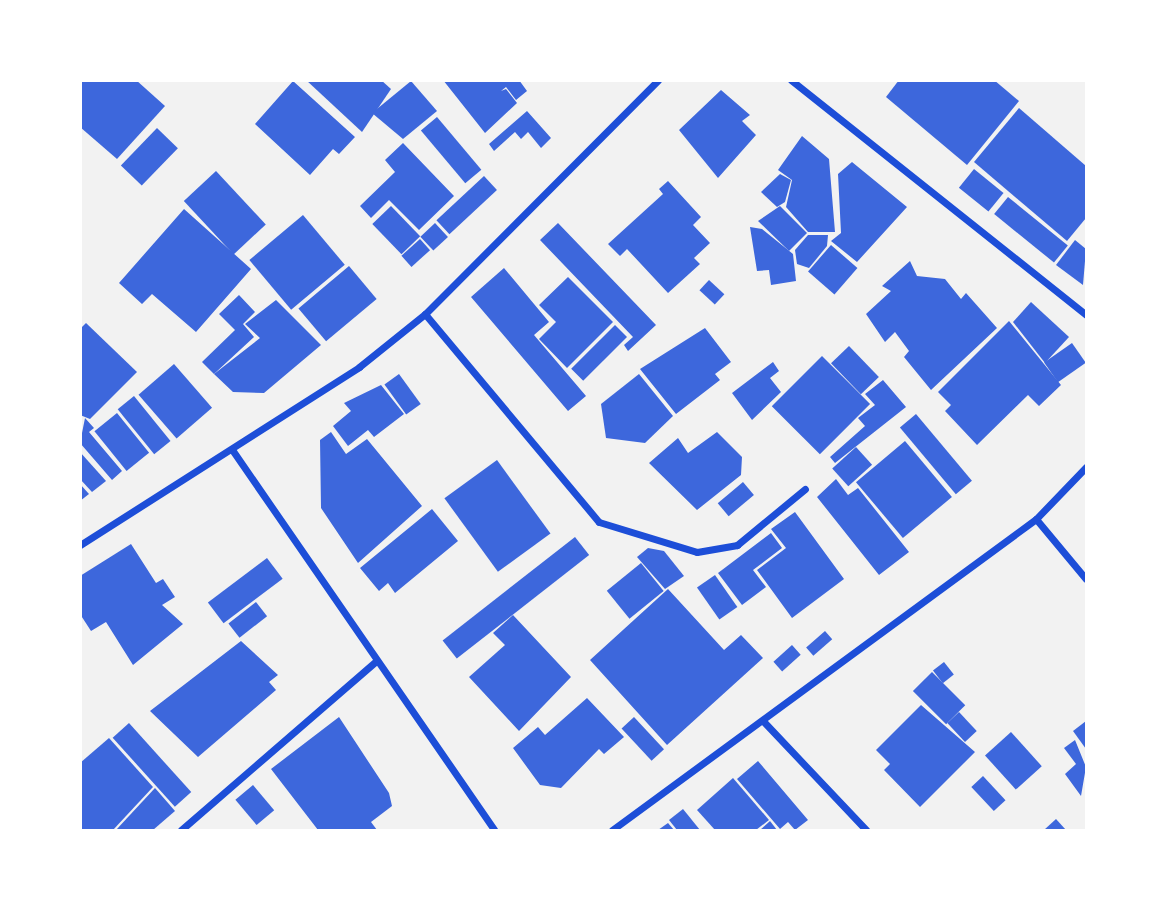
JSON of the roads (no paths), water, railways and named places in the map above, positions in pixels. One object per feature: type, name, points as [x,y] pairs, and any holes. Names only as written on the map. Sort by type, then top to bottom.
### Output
[{"type":"street","points":[[80,545],[233,451],[425,314],[658,80]]},
{"type":"street","points":[[791,80],[1087,314]]},
{"type":"street","points":[[425,314],[599,522],[697,552],[724,548],[737,545],[805,489]]},
{"type":"street","points":[[233,451],[375,662],[494,831]]},
{"type":"street","points":[[612,831],[764,722],[1036,519],[1087,467]]},
{"type":"street","points":[[1036,519],[1087,579]]},
{"type":"street","points":[[181,831],[375,662]]},
{"type":"street","points":[[764,722],[866,831]]}]
